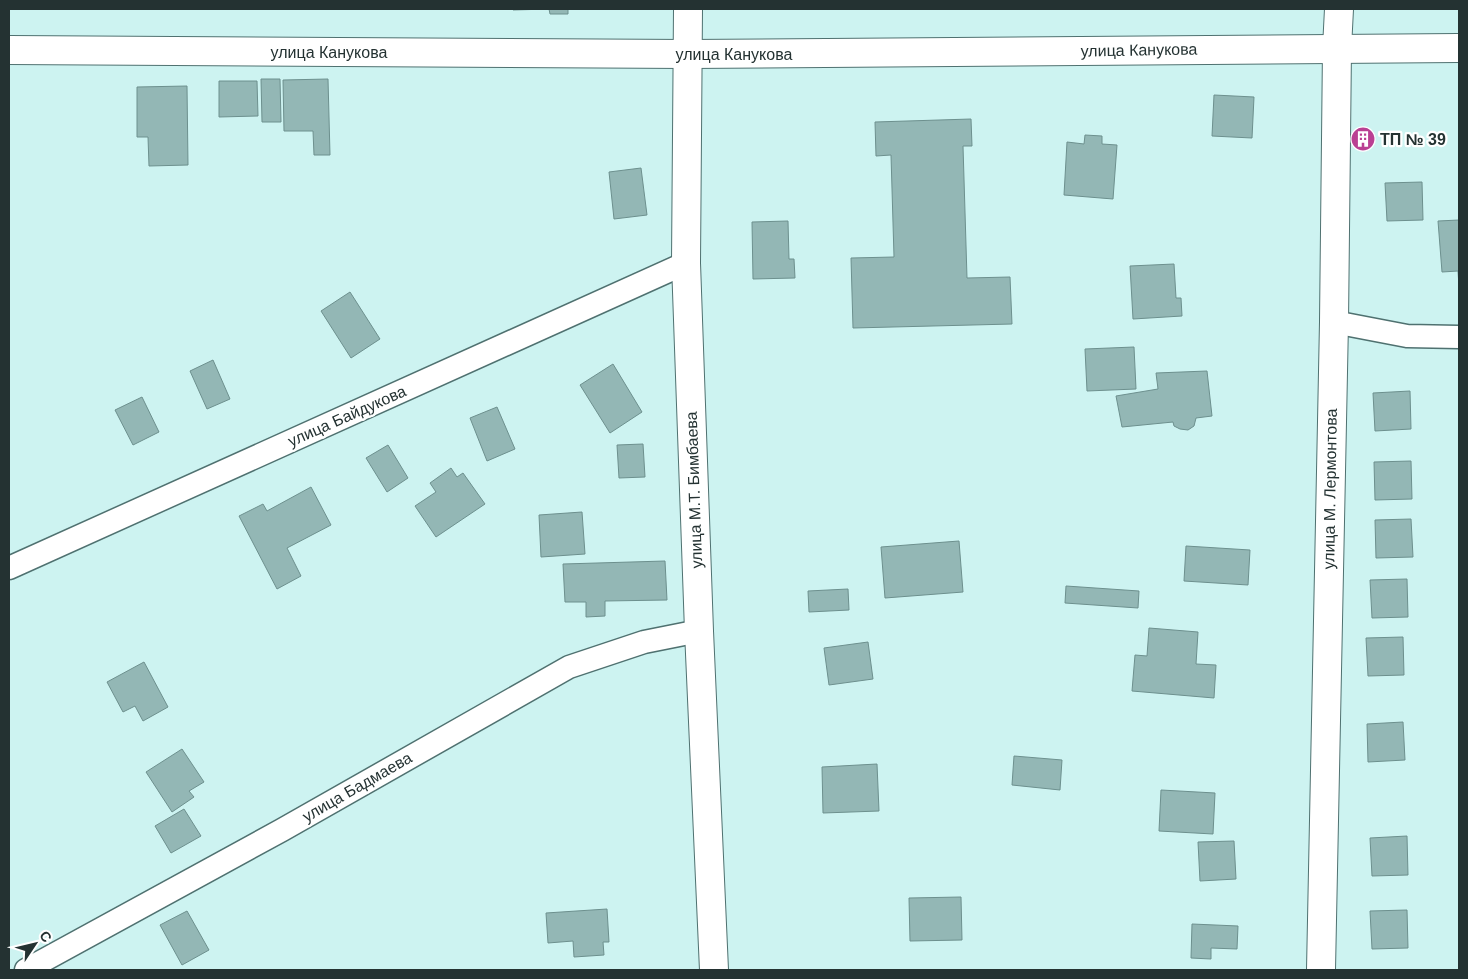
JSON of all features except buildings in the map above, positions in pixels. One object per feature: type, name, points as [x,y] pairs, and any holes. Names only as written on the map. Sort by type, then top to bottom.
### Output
[{"type":"street","name":"улица М.Т. Бимбаева","points":[[688,9],[686,263],[699,631],[714,970]]},
{"type":"street","name":"улица М. Лермонтова","points":[[1320,970],[1334,322],[1336,48],[1339,9]]},
{"type":"street","name":"улица Канукова","points":[[9,50],[688,54],[1459,48]]},
{"type":"street","name":"улица Байдукова","points":[[9,568],[686,263]]},
{"type":"street","points":[[1334,322],[1407,336],[1459,337]]},
{"type":"street","name":"улица Бадмаева","points":[[26,970],[291,825],[569,667],[644,642],[699,631]]},
{"type":"place","name":"ТП № 39","points":[[1363,139]]}]
